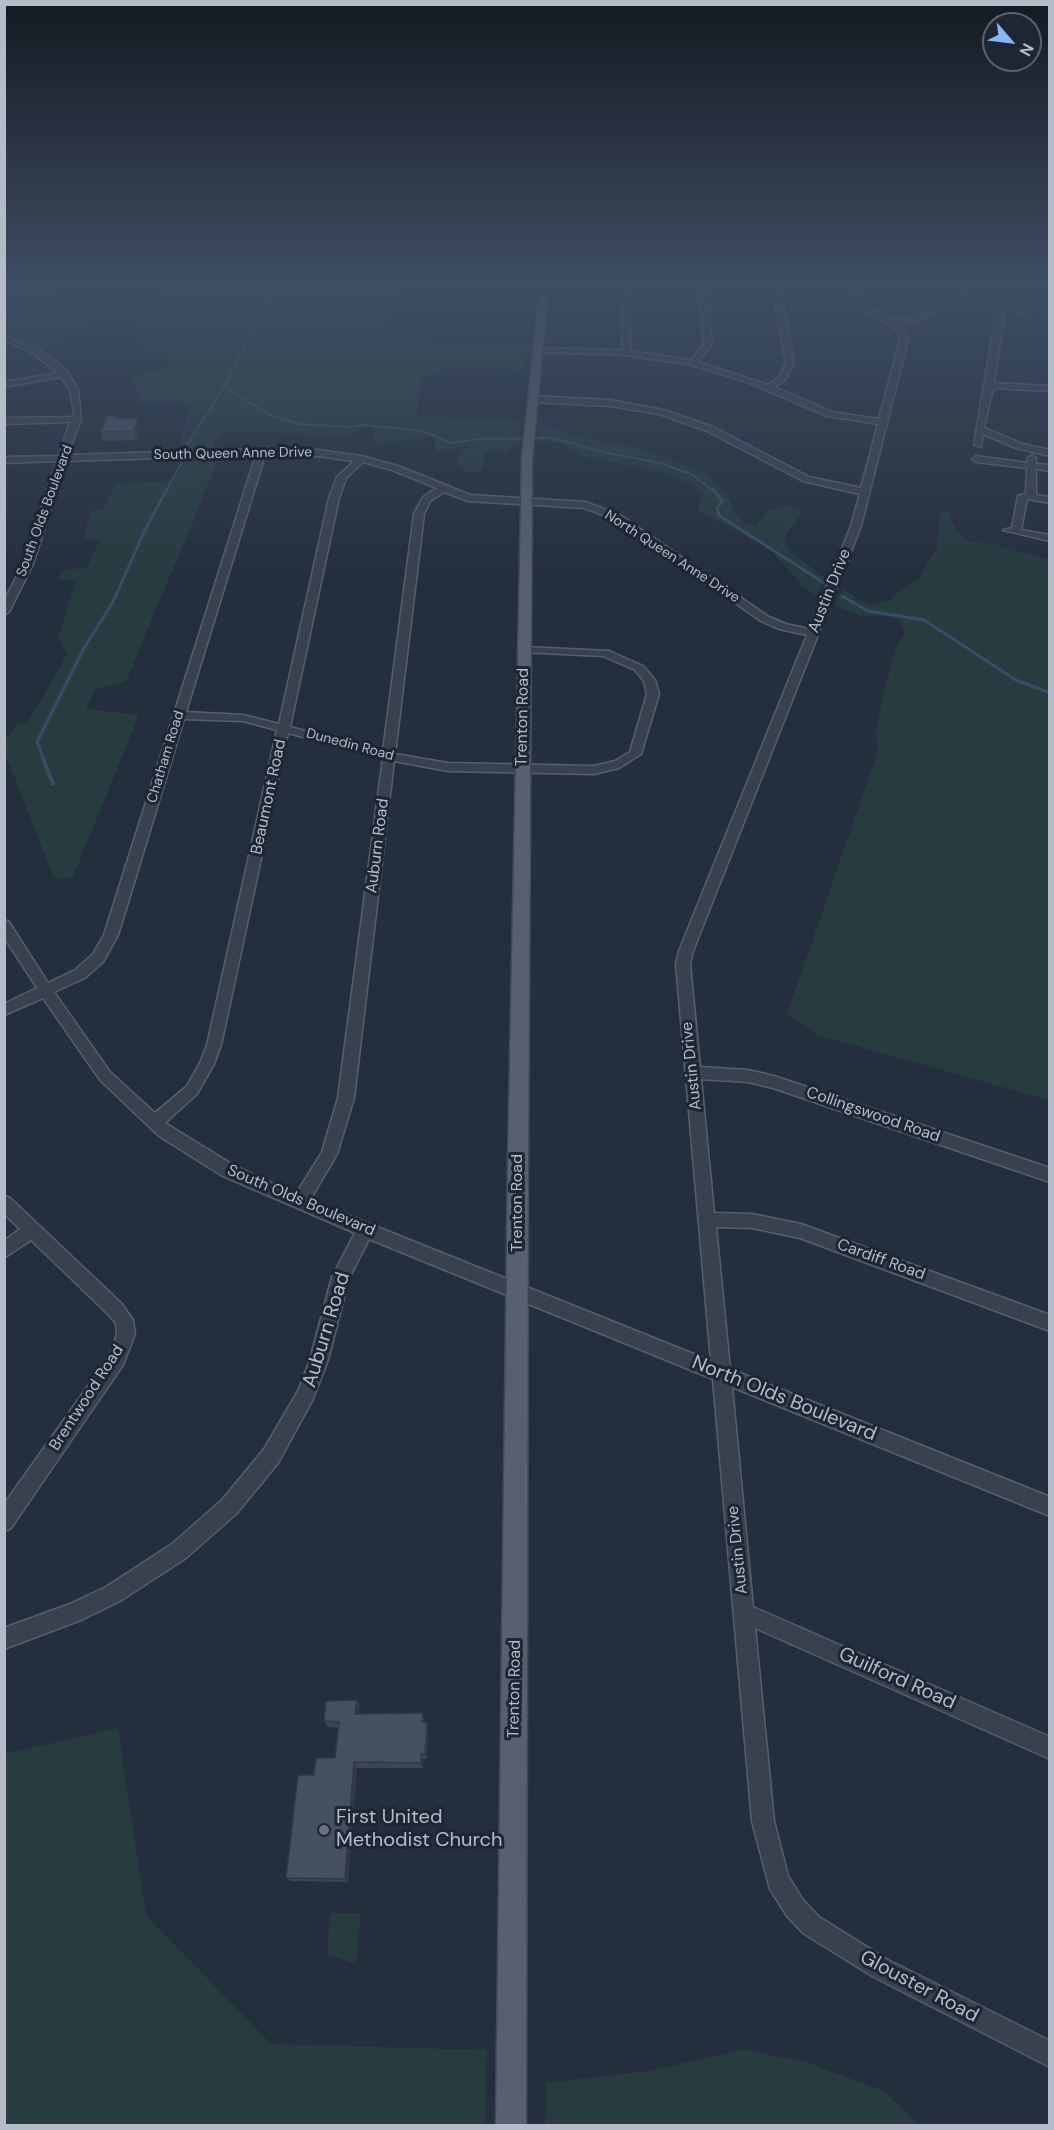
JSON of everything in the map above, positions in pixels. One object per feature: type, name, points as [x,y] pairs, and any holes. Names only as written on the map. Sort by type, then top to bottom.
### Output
[{"type":"main road","name":"Trenton Road","points":[[511,2126],[524,650],[528,438],[534,380]]},
{"type":"street","points":[[4,385],[30,380]]},
{"type":"street","name":"South Olds Boulevard","points":[[4,612],[28,564],[77,419],[78,403],[68,380]]},
{"type":"street","points":[[746,380],[830,414],[883,422]]},
{"type":"street","points":[[769,388],[779,380]]},
{"type":"street","name":"Austin Drive","points":[[795,1908],[775,1872],[763,1821],[708,1220],[682,975],[686,951],[856,526],[894,380]]},
{"type":"street","points":[[978,445],[979,429],[991,380]]},
{"type":"street","points":[[990,385],[1050,389]]},
{"type":"street","points":[[532,399],[609,403],[660,412],[710,429],[806,479],[865,492]]},
{"type":"street","points":[[4,422],[77,419]]},
{"type":"street","points":[[979,429],[1032,451],[1050,453]]},
{"type":"street","points":[[1031,496],[1032,451]]},
{"type":"street","name":"South Queen Anne Drive","points":[[4,460],[261,452],[318,453],[361,459],[396,468],[442,489],[481,500],[526,501]]},
{"type":"street","name":"Chatham Road","points":[[4,1010],[88,968],[103,951],[111,935],[261,452]]},
{"type":"street","name":"Beaumont Road","points":[[154,1123],[192,1090],[207,1064],[214,1045],[334,498],[342,477],[361,459]]},
{"type":"street","points":[[976,459],[1050,468]]},
{"type":"street","name":"Auburn Road","points":[[299,1203],[329,1154],[346,1098],[419,514],[426,499],[442,489]]},
{"type":"street","points":[[1050,500],[1023,496],[1012,531],[1050,538]]},
{"type":"street","name":"North Queen Anne Drive","points":[[526,501],[578,504],[609,513],[765,619],[783,627],[813,633]]},
{"type":"street","points":[[523,770],[594,770],[625,761],[639,747],[653,694],[649,680],[639,668],[614,656],[583,651],[524,650]]},
{"type":"street","name":"Dunedin Road","points":[[179,715],[243,718],[390,756],[448,767],[523,770]]},
{"type":"street","name":"South Olds Boulevard","points":[[4,925],[82,1048],[105,1076],[154,1123],[226,1170],[299,1203],[519,1291]]},
{"type":"street","name":"Collingswood Road","points":[[692,1072],[748,1076],[774,1082],[1050,1175]]},
{"type":"street","name":"Brentwood Road","points":[[4,1203],[115,1309],[124,1320],[126,1334],[117,1359],[4,1521]]},
{"type":"street","name":"Cardiff Road","points":[[708,1220],[752,1221],[801,1231],[1050,1323]]},
{"type":"street","points":[[4,1251],[32,1229]]},
{"type":"street","name":"Auburn Road","points":[[4,1639],[74,1613],[142,1577],[206,1529],[248,1486],[287,1432],[306,1395],[319,1360],[341,1277],[366,1229]]},
{"type":"street","name":"North Olds Boulevard","points":[[519,1291],[1050,1507]]},
{"type":"street","name":"Guilford Road","points":[[744,1613],[1050,1748]]},
{"type":"street","name":"Glouster Road","points":[[795,1908],[828,1938],[1050,2055]]},
{"type":"green space","points":[[132,380],[421,380],[417,416],[520,421],[519,443],[514,444],[507,452],[486,451],[482,471],[465,472],[457,461],[467,445],[435,454],[435,436],[376,444],[372,424],[349,435],[220,431],[212,448],[180,449],[188,405],[142,404]]},
{"type":"green space","points":[[540,424],[576,436],[641,449],[708,474],[730,500],[734,512],[747,524],[756,526],[766,512],[783,505],[799,509],[801,513],[796,523],[785,535],[785,545],[789,551],[825,577],[816,596],[802,586],[770,549],[697,509],[703,494],[696,487],[679,478],[643,468],[582,456],[561,443],[537,442]]},
{"type":"green space","points":[[187,457],[218,460],[126,682],[95,689],[86,709],[139,715],[73,877],[54,879],[7,758],[5,758],[5,740],[17,725],[28,722],[67,654],[58,639],[75,581],[57,579],[62,571],[87,567],[99,541],[84,539],[90,511],[103,509],[117,483],[173,482]]},
{"type":"green space","points":[[943,511],[950,511],[952,522],[961,536],[971,542],[994,544],[1049,560],[1049,1100],[817,1035],[787,1014],[877,754],[876,729],[882,701],[895,650],[905,633],[899,620],[891,617],[860,615],[834,606],[843,588],[857,599],[874,605],[889,600],[902,588],[918,580],[937,548],[939,515]]},
{"type":"green space","points":[[118,1728],[146,1915],[271,2044],[487,2050],[485,2125],[5,2125],[5,1754]]},
{"type":"green space","points":[[330,1913],[361,1913],[356,1964],[327,1955]]},
{"type":"green space","points":[[743,2050],[803,2061],[884,2091],[919,2125],[545,2125],[546,2083],[648,2071]]},
{"type":"building","points":[[106,416],[117,416],[116,419],[138,418],[134,431],[101,432]]},
{"type":"building","name":"First United Methodist Church","points":[[357,1700],[355,1714],[423,1713],[422,1722],[427,1722],[425,1754],[421,1754],[421,1763],[354,1762],[345,1879],[286,1878],[298,1775],[314,1775],[316,1758],[335,1758],[339,1722],[324,1721],[326,1701]]},
{"type":"waterway","points":[[224,387],[227,380]]},
{"type":"waterway","points":[[166,491],[181,464],[187,445],[224,387]]},
{"type":"waterway","points":[[224,387],[271,415],[298,424],[352,427],[363,425],[423,431],[450,443],[480,439],[553,438],[603,452],[660,463],[691,474],[714,491]]},
{"type":"waterway","points":[[44,760],[37,742],[84,648],[113,602],[144,532],[167,489]]},
{"type":"waterway","points":[[713,489],[722,501],[717,509],[720,516],[824,583]]},
{"type":"waterway","points":[[842,596],[868,611],[924,620],[1016,680],[1050,693]]},
{"type":"waterway","points":[[43,759],[53,784]]},
{"type":"place","name":"First United Methodist Church","points":[[324,1830]]}]
